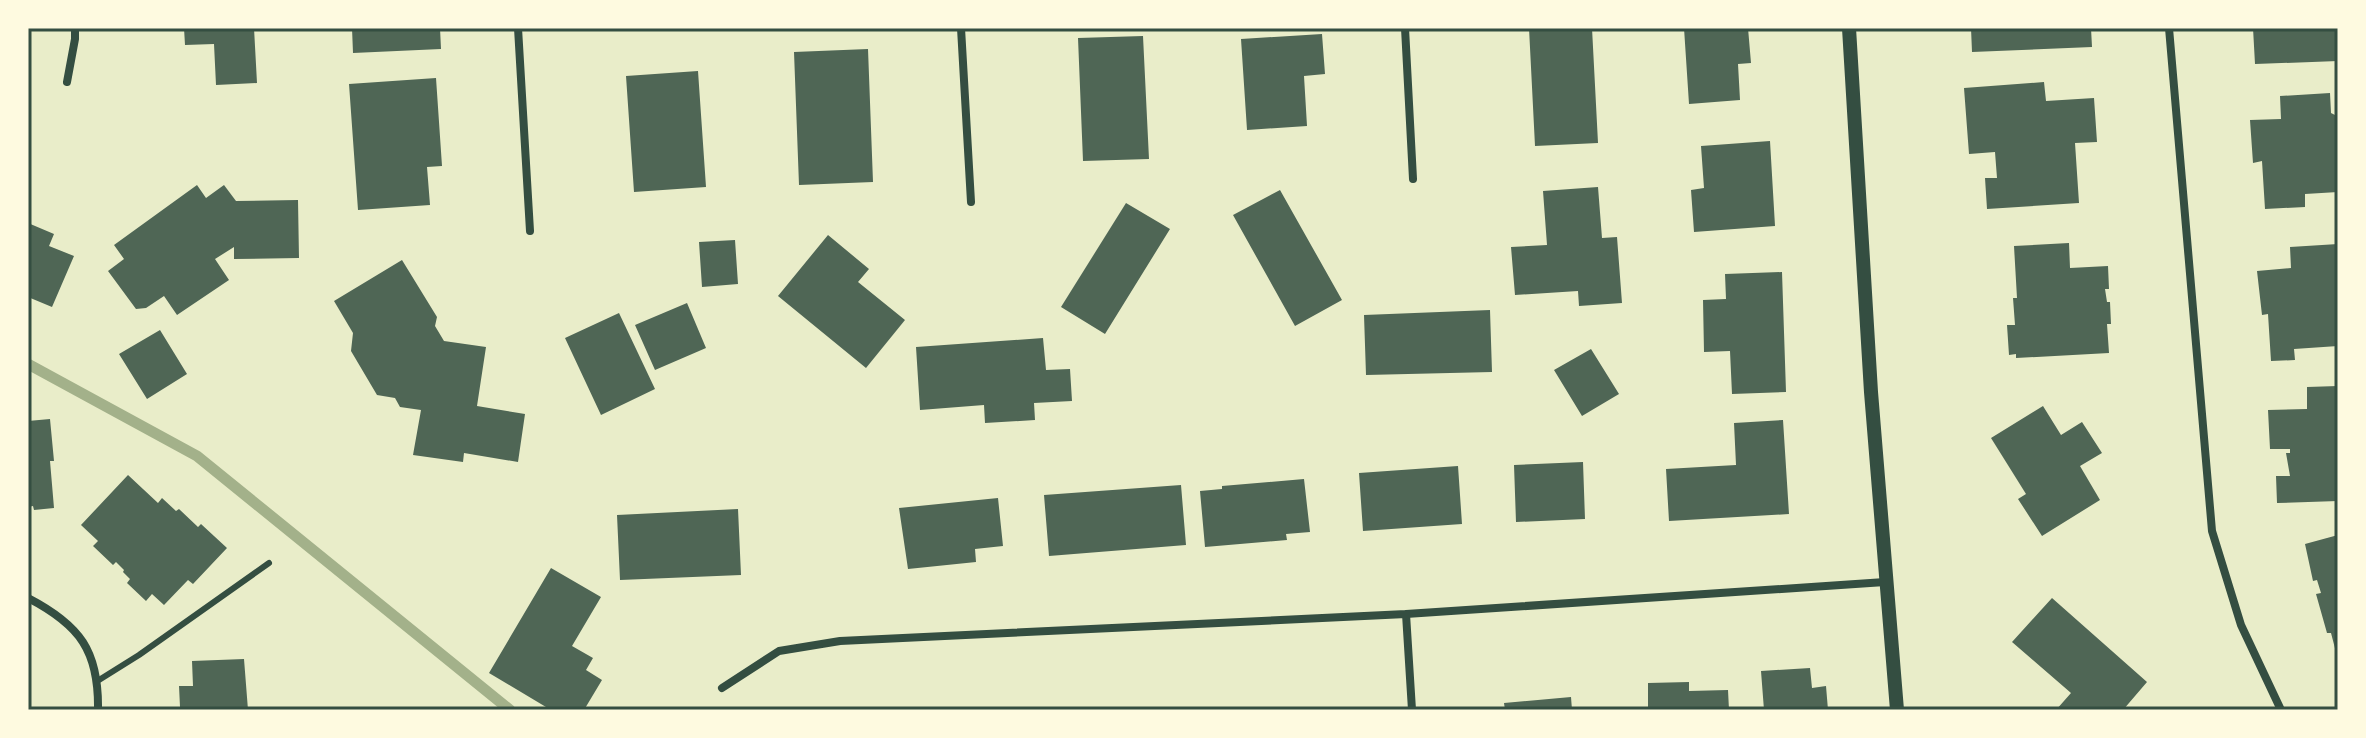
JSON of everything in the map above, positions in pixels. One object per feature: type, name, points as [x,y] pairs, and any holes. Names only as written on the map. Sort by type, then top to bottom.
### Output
[{"type":"street","points":[[67,82],[75,28]]},
{"type":"street","points":[[518,28],[530,231]]},
{"type":"street","points":[[961,28],[971,202]]},
{"type":"street","points":[[1405,28],[1413,179]]},
{"type":"street","points":[[1849,28],[1871,392],[1897,710]]},
{"type":"street","points":[[2169,28],[2212,531],[2241,625],[2281,710]]},
{"type":"street","points":[[722,688],[779,651],[840,641],[1406,614],[1885,582]]},
{"type":"street","points":[[28,598],[57,614],[87,644],[99,680],[98,710]]},
{"type":"street","points":[[1406,614],[1412,710]]},
{"type":"lane","points":[[99,680],[269,563]]},
{"type":"building","points":[[184,28],[254,28],[257,83],[216,85],[214,44],[185,45]]},
{"type":"building","points":[[352,28],[440,28],[441,49],[353,53]]},
{"type":"building","points":[[1529,28],[1592,28],[1598,143],[1535,146]]},
{"type":"building","points":[[1684,28],[1748,28],[1751,63],[1738,64],[1740,100],[1689,104]]},
{"type":"building","points":[[1971,28],[2091,28],[2092,47],[1972,52]]},
{"type":"building","points":[[2253,28],[2338,28],[2338,61],[2255,64]]},
{"type":"building","points":[[1322,34],[1325,74],[1304,76],[1307,126],[1247,130],[1241,39]]},
{"type":"building","points":[[1143,36],[1149,159],[1083,161],[1078,38]]},
{"type":"building","points":[[868,49],[873,182],[799,185],[794,52]]},
{"type":"building","points":[[698,71],[706,187],[634,192],[626,76]]},
{"type":"building","points":[[436,78],[442,166],[427,167],[430,205],[358,210],[349,84]]},
{"type":"building","points":[[2044,82],[2046,101],[2094,98],[2097,142],[2075,143],[2079,203],[1987,209],[1985,178],[1997,178],[1995,152],[1969,154],[1964,88]]},
{"type":"building","points":[[2330,93],[2331,113],[2335,115],[2338,132],[2338,192],[2305,194],[2305,207],[2265,209],[2262,161],[2253,163],[2250,120],[2281,119],[2280,96]]},
{"type":"building","points":[[1770,141],[1775,226],[1694,232],[1691,190],[1704,188],[1701,146]]},
{"type":"building","points":[[197,185],[206,198],[224,185],[236,201],[298,200],[299,258],[234,259],[234,247],[215,259],[229,280],[177,315],[164,296],[146,308],[136,309],[108,271],[124,259],[114,245]]},
{"type":"building","points":[[1598,187],[1602,238],[1617,237],[1622,303],[1579,306],[1578,291],[1515,295],[1511,247],[1547,245],[1543,191]]},
{"type":"building","points":[[1280,190],[1342,300],[1295,326],[1233,215]]},
{"type":"building","points":[[1126,203],[1170,229],[1105,334],[1061,307]]},
{"type":"building","points":[[28,223],[54,234],[49,246],[74,256],[52,307],[28,297]]},
{"type":"building","points":[[828,235],[869,269],[858,282],[905,320],[866,368],[778,296]]},
{"type":"building","points":[[735,240],[738,284],[702,287],[699,242]]},
{"type":"building","points":[[2069,243],[2070,268],[2108,266],[2109,289],[2105,289],[2107,302],[2110,302],[2111,324],[2107,324],[2109,353],[2016,358],[2016,354],[2009,355],[2007,325],[2015,325],[2013,298],[2017,298],[2014,246]]},
{"type":"building","points":[[2338,244],[2338,346],[2294,349],[2295,360],[2271,361],[2268,314],[2262,315],[2257,271],[2291,268],[2290,247]]},
{"type":"building","points":[[402,260],[437,317],[435,326],[444,341],[486,347],[477,406],[525,414],[518,462],[464,453],[463,462],[413,455],[421,410],[400,407],[395,398],[377,395],[351,351],[353,333],[334,301]]},
{"type":"building","points":[[1782,272],[1786,392],[1732,394],[1730,351],[1704,352],[1703,300],[1726,299],[1725,274]]},
{"type":"building","points":[[687,303],[706,348],[655,370],[635,325]]},
{"type":"building","points":[[1490,310],[1492,372],[1366,375],[1364,315]]},
{"type":"building","points":[[619,313],[655,389],[601,415],[565,338]]},
{"type":"building","points":[[160,330],[187,374],[147,399],[119,354]]},
{"type":"building","points":[[1043,338],[1046,370],[1070,369],[1072,401],[1034,403],[1035,420],[985,423],[984,405],[920,410],[916,347]]},
{"type":"building","points":[[1591,349],[1619,394],[1582,416],[1554,370]]},
{"type":"building","points":[[2338,386],[2338,501],[2277,503],[2276,476],[2290,476],[2286,453],[2290,453],[2290,449],[2270,449],[2268,410],[2307,409],[2307,387]]},
{"type":"building","points":[[2043,406],[2061,435],[2082,422],[2102,453],[2080,466],[2100,500],[2042,536],[2018,499],[2026,494],[1991,438]]},
{"type":"building","points":[[50,419],[54,508],[34,510],[33,506],[28,507],[28,421]]},
{"type":"building","points":[[1783,420],[1789,514],[1669,521],[1666,469],[1736,465],[1734,423]]},
{"type":"building","points":[[1583,462],[1585,519],[1516,522],[1514,465]]},
{"type":"building","points":[[1458,466],[1462,524],[1363,531],[1359,473]]},
{"type":"building","points":[[128,475],[158,503],[162,498],[176,511],[179,509],[227,548],[193,584],[188,580],[164,605],[152,594],[146,601],[127,583],[130,579],[124,570],[116,562],[113,565],[93,546],[98,541],[81,525]]},
{"type":"building","points":[[1304,479],[1310,532],[1286,534],[1287,540],[1205,547],[1200,491],[1222,489],[1222,486]]},
{"type":"building","points":[[1181,485],[1186,545],[1049,556],[1044,495]]},
{"type":"building","points":[[998,498],[1003,546],[975,549],[976,562],[908,569],[899,508]]},
{"type":"building","points":[[738,509],[741,575],[620,580],[617,515]]},
{"type":"building","points":[[2338,535],[2337,656],[2331,633],[2327,633],[2316,594],[2321,593],[2317,580],[2313,581],[2305,544]]},
{"type":"building","points":[[551,568],[601,597],[572,646],[593,658],[586,670],[602,680],[584,710],[551,710],[489,673]]},
{"type":"building","points":[[2052,598],[2147,682],[2123,710],[2056,710],[2071,693],[2012,642]]},
{"type":"building","points":[[244,659],[248,710],[173,710],[180,707],[179,686],[193,686],[192,661]]},
{"type":"building","points":[[1810,668],[1812,688],[1826,686],[1828,710],[1764,710],[1761,671]]},
{"type":"building","points":[[1689,682],[1689,691],[1728,690],[1729,710],[1648,710],[1648,683]]},
{"type":"building","points":[[1571,697],[1572,710],[1505,710],[1504,703]]},
{"type":"waterway","points":[[28,364],[197,456],[510,710]]}]
